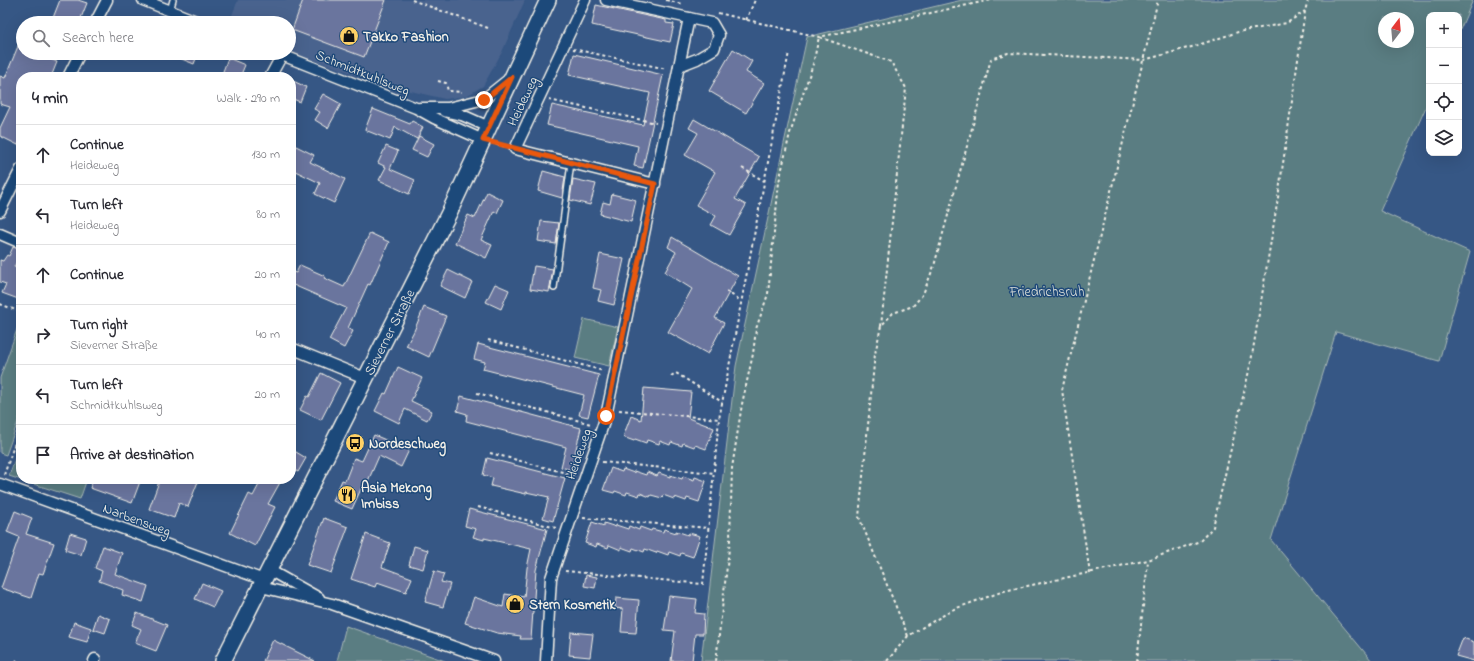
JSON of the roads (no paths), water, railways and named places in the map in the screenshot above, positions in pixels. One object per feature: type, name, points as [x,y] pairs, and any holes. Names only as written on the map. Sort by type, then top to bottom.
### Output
[{"type":"main road","name":"Sieverner Straße","points":[[223,661],[440,232],[548,0]]},
{"type":"street","points":[[99,16],[107,0]]},
{"type":"street","points":[[143,0],[184,16]]},
{"type":"street","name":"Heideweg","points":[[585,0],[515,149],[655,184]]},
{"type":"street","points":[[606,0],[712,24],[719,35],[714,49],[697,60],[678,69]]},
{"type":"street","name":"Heideweg","points":[[546,661],[550,578],[608,409],[689,18]]},
{"type":"street","points":[[70,72],[76,60]]},
{"type":"street","points":[[272,72],[277,60]]},
{"type":"street","name":"Schmidtkuhlsweg","points":[[295,60],[416,108],[434,118],[486,134]]},
{"type":"street","name":"Schmidtkuhlsweg","points":[[416,108],[448,108],[484,100],[512,77]]},
{"type":"street","name":"Schmidtkuhlsweg","points":[[435,109],[462,115],[486,134]]},
{"type":"street","points":[[0,211],[16,179]]},
{"type":"street","points":[[0,234],[16,241]]},
{"type":"street","points":[[296,350],[365,378]]},
{"type":"street","name":"Narbensweg","points":[[0,484],[265,579]]},
{"type":"street","points":[[265,579],[494,661]]},
{"type":"street","points":[[265,579],[332,604]]},
{"type":"lane","points":[[170,10],[173,0]]},
{"type":"lane","points":[[554,288],[571,163]]},
{"type":"place","name":"Takko Fashion","points":[[349,36]]},
{"type":"place","name":"Nordeschweg","points":[[355,443]]},
{"type":"place","name":"Asia Mekong Imbiss","points":[[347,495]]},
{"type":"place","name":"Stern Kosmetik","points":[[515,604]]},
{"type":"park label","name":"Friedrichsruh","points":[[1047,291]]}]
